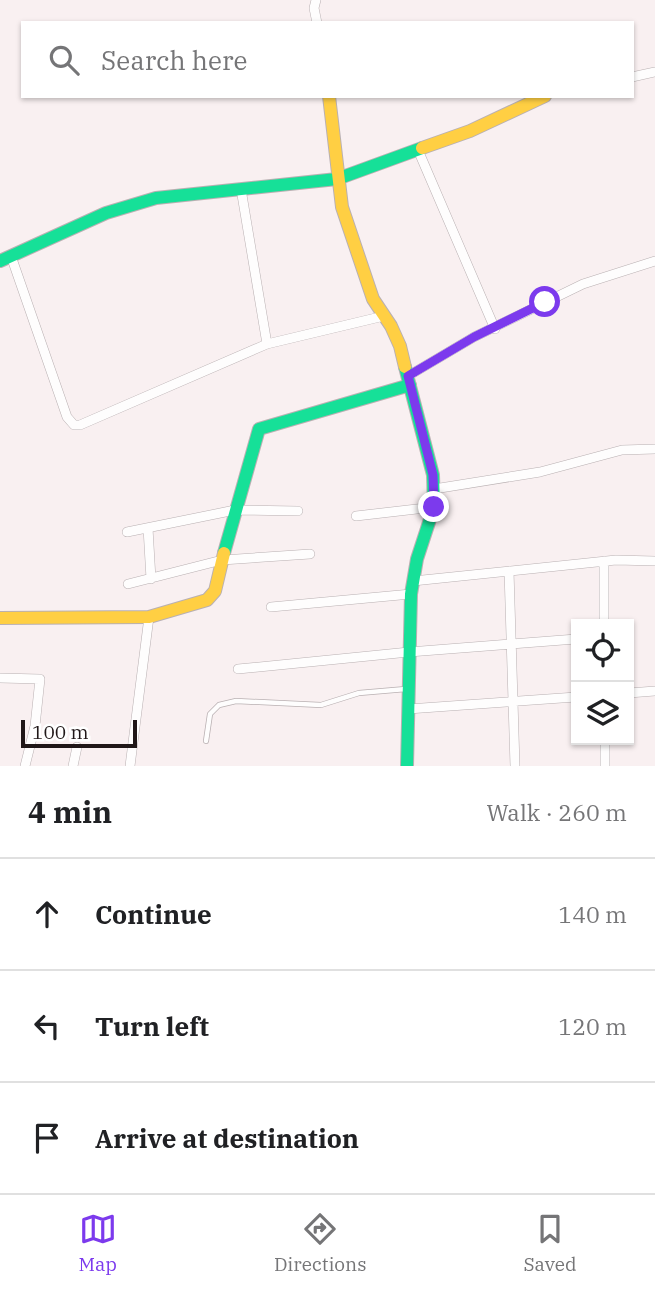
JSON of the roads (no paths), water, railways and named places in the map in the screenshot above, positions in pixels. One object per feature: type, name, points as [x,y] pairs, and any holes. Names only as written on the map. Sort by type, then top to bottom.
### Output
[{"type":"street","points":[[316,0],[314,8],[317,21]]},
{"type":"street","points":[[634,77],[655,72]]},
{"type":"street","points":[[329,98],[342,207],[373,299],[400,346],[433,475],[434,507],[417,559],[412,587],[407,766]]},
{"type":"street","points":[[384,316],[267,344],[80,425],[74,425],[67,417],[5,259],[106,213],[156,198],[337,179],[470,131],[541,98]]},
{"type":"street","points":[[418,150],[495,329]]},
{"type":"street","points":[[241,189],[267,344]]},
{"type":"street","points":[[0,618],[149,617],[207,600],[215,591],[259,429],[409,381],[474,337],[583,284],[655,261]]},
{"type":"street","points":[[434,489],[540,472],[622,450],[655,449]]},
{"type":"street","points":[[356,516],[434,507]]},
{"type":"street","points":[[127,532],[235,510],[298,511]]},
{"type":"street","points":[[148,528],[151,579]]},
{"type":"street","points":[[128,584],[222,560],[310,554]]},
{"type":"street","points":[[271,607],[509,571],[616,559],[655,561]]},
{"type":"street","points":[[604,561],[604,619]]},
{"type":"street","points":[[509,571],[515,766]]},
{"type":"street","points":[[130,766],[149,617]]},
{"type":"street","points":[[237,669],[571,639]]},
{"type":"street","points":[[0,678],[40,680],[35,726],[25,766]]},
{"type":"street","points":[[634,693],[655,691]]},
{"type":"street","points":[[408,709],[571,697]]},
{"type":"street","points":[[605,745],[605,766]]},
{"type":"street","points":[[73,766],[77,747]]},
{"type":"lane","points":[[206,741],[211,714],[219,705],[236,701],[321,705],[359,693],[409,689]]}]
